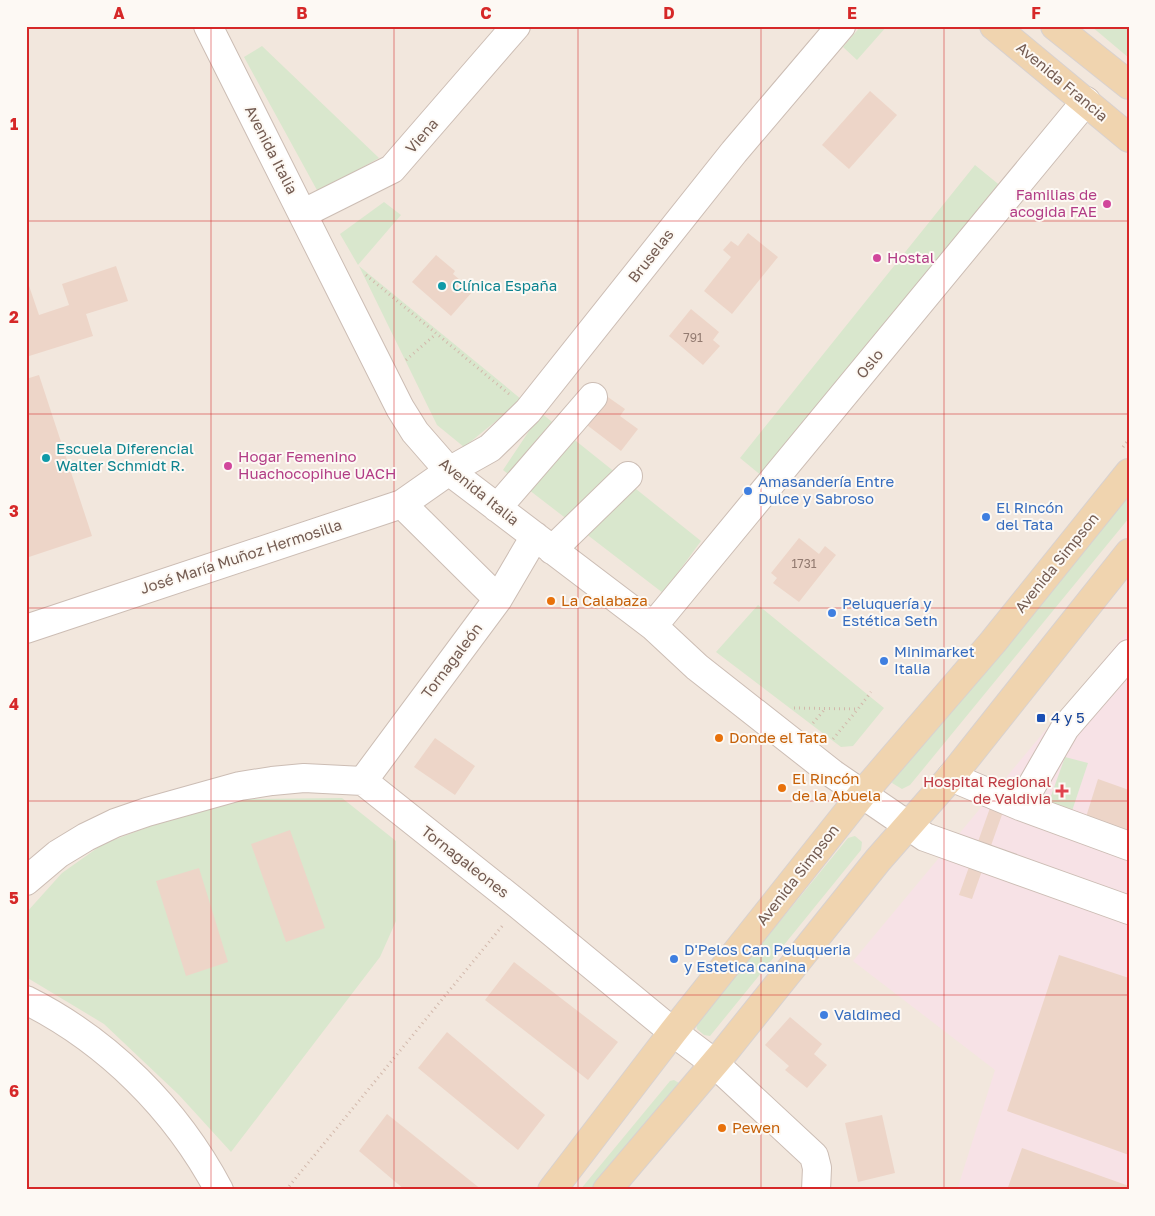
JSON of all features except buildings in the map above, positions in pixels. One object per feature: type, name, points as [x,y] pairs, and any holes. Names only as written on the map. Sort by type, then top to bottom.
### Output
[{"type":"main road","name":"Avenida Francia","points":[[994,26],[1086,100],[1129,138]]},
{"type":"main road","points":[[1055,26],[1129,85]]},
{"type":"main road","name":"Avenida Simpson","points":[[552,1190],[673,1032],[863,793],[993,642],[1129,473]]},
{"type":"main road","points":[[607,1190],[714,1064],[908,824],[951,777],[1129,553]]},
{"type":"street","name":"Avenida Italia","points":[[208,26],[400,408],[415,432],[448,471],[654,626],[705,673],[833,774],[908,824],[925,838],[1129,910]]},
{"type":"street","name":"Viena","points":[[304,214],[392,169],[516,26]]},
{"type":"street","name":"Bruselas","points":[[448,471],[490,448],[511,430],[528,411],[734,152],[841,26]]},
{"type":"street","name":"Oslo","points":[[654,626],[1086,100]]},
{"type":"street","points":[[497,508],[593,397]]},
{"type":"street","name":"José María Muñoz Hermosilla","points":[[26,628],[402,504],[448,471]]},
{"type":"street","name":"Tornagaleón","points":[[363,781],[498,599],[544,543],[628,476]]},
{"type":"street","points":[[402,504],[498,599]]},
{"type":"street","points":[[1020,806],[1065,728],[1129,654]]},
{"type":"street","points":[[951,777],[1020,806],[1129,846]]},
{"type":"street","points":[[26,881],[58,854],[86,837],[115,823],[146,812],[240,786],[272,781],[323,778],[363,781]]},
{"type":"street","name":"Tornagaleones","points":[[363,781],[714,1064],[814,1156],[817,1168],[816,1190]]},
{"type":"street","points":[[26,1000],[90,1039],[144,1086],[190,1142],[219,1190]]},
{"type":"path","points":[[361,272],[528,411]]},
{"type":"path","points":[[401,364],[436,334]]},
{"type":"path","points":[[831,740],[871,692]]},
{"type":"path","points":[[786,707],[858,709]]},
{"type":"path","points":[[813,724],[826,708]]},
{"type":"path","points":[[286,1190],[519,905]]},
{"type":"shaded area","points":[[26,26],[1129,26],[1129,1190],[26,1190]]},
{"type":"shaded area","name":"Hospital Regional de Valdivia","points":[[1129,630],[1129,1190],[957,1190],[995,1070],[853,961]]},
{"type":"green space","points":[[861,26],[887,26],[857,60],[843,47]]},
{"type":"green space","points":[[1091,26],[1129,26],[1129,58]]},
{"type":"green space","points":[[262,46],[379,158],[318,192],[244,57]]},
{"type":"green space","points":[[975,165],[1008,192],[768,481],[740,458]]},
{"type":"green space","points":[[384,202],[401,215],[358,265],[340,234]]},
{"type":"green space","points":[[359,266],[522,400],[464,447],[437,425]]},
{"type":"green space","points":[[541,413],[701,541],[663,593],[503,470]]},
{"type":"green space","points":[[1129,494],[1129,518],[910,785],[902,789],[892,783],[897,772]]},
{"type":"green space","points":[[758,605],[884,708],[853,746],[841,747],[716,652]]},
{"type":"green space","points":[[1065,757],[1088,763],[1071,814],[1047,807]]},
{"type":"green space","points":[[342,798],[396,841],[396,921],[380,957],[231,1152],[179,1095],[104,1024],[26,977],[26,913],[62,873],[103,844],[159,823],[245,799]]},
{"type":"green space","points":[[855,836],[862,842],[861,850],[710,1036],[704,1035],[697,1029],[696,1024],[848,838]]},
{"type":"green space","points":[[674,1080],[679,1083],[679,1090],[596,1190],[580,1190],[670,1081]]},
{"type":"place","name":"Familias de acogida FAE","points":[[1107,204]]},
{"type":"place","name":"Hostal","points":[[877,258]]},
{"type":"place","name":"Clínica España","points":[[442,286]]},
{"type":"place","name":"Escuela Diferencial Walter Schmidt R.","points":[[46,458]]},
{"type":"place","name":"Hogar Femenino Huachocopihue UACH","points":[[228,466]]},
{"type":"place","name":"Amasandería Entre Dulce y Sabroso","points":[[748,491]]},
{"type":"place","name":"El Rincón del Tata","points":[[986,517]]},
{"type":"place","name":"La Calabaza","points":[[551,601]]},
{"type":"place","name":"Peluquería y Estética Seth","points":[[832,613]]},
{"type":"place","name":"Minimarket Italia","points":[[884,661]]},
{"type":"place","name":"4 y 5","points":[[1041,718]]},
{"type":"place","name":"Donde el Tata","points":[[719,738]]},
{"type":"place","name":"El Rincón de la Abuela","points":[[782,788]]},
{"type":"place","name":"Hospital Regional de Valdivia","points":[[1062,791]]},
{"type":"place","name":"D'Pelos Can Peluqueria y Estetica canina","points":[[674,959]]},
{"type":"place","name":"Valdimed","points":[[824,1015]]},
{"type":"place","name":"Pewen","points":[[722,1128]]}]
